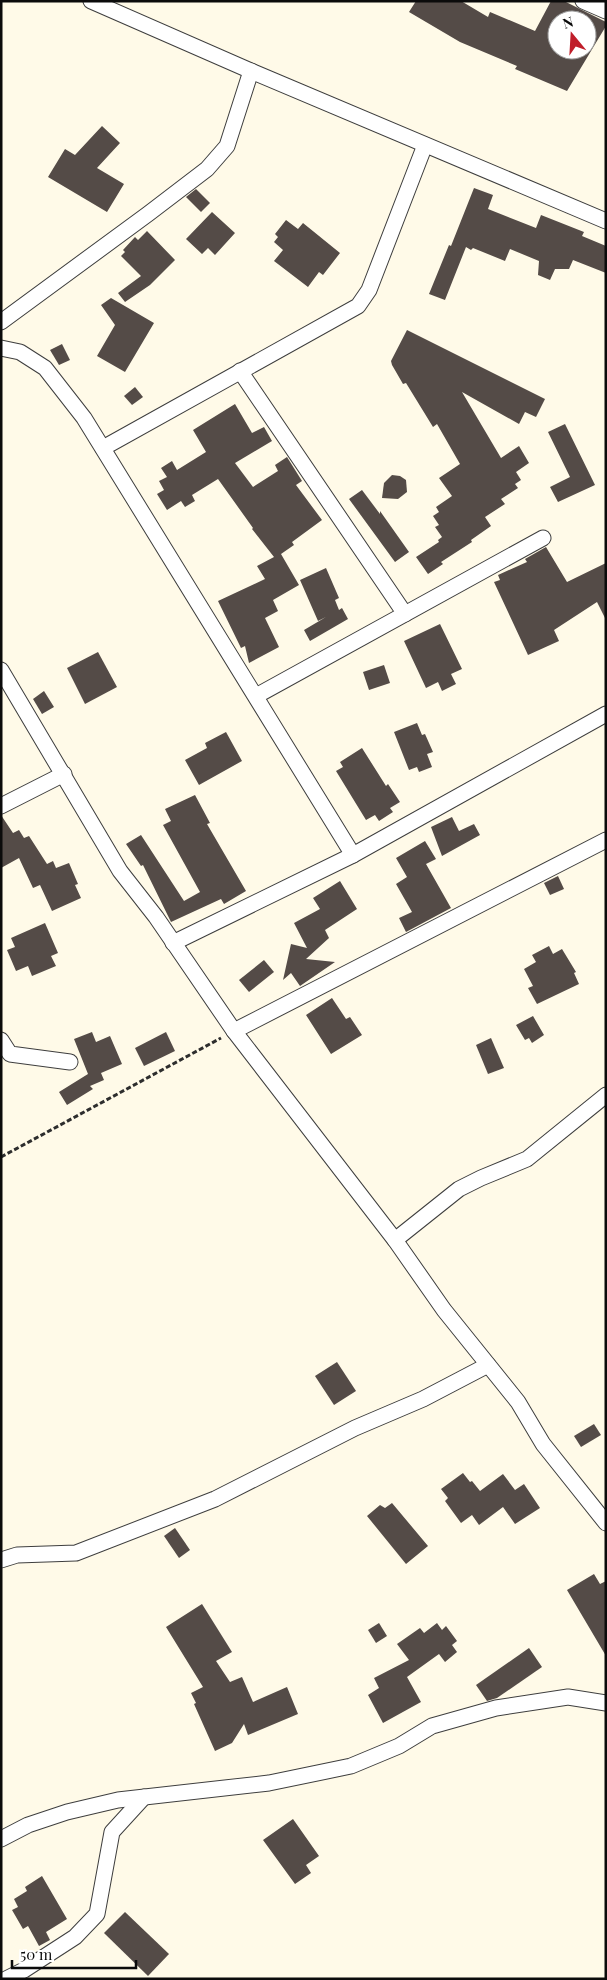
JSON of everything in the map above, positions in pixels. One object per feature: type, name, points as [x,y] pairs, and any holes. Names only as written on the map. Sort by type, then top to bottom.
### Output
[{"type":"street","points":[[91,1],[251,72],[606,221]]},
{"type":"street","points":[[583,1],[606,11]]},
{"type":"street","points":[[1,322],[207,169],[226,146],[251,72]]},
{"type":"street","points":[[103,448],[358,306],[369,290],[425,145]]},
{"type":"street","points":[[1,348],[20,352],[45,368],[84,418],[353,854]]},
{"type":"street","points":[[240,371],[404,614]]},
{"type":"street","points":[[256,696],[543,538]]},
{"type":"street","points":[[1,670],[120,871],[156,917],[234,1031],[395,1240],[444,1310],[518,1402],[543,1444],[606,1524]]},
{"type":"street","points":[[173,943],[353,854],[606,714]]},
{"type":"street","points":[[1,806],[64,774]]},
{"type":"street","points":[[234,1031],[606,840]]},
{"type":"street","points":[[1,1040],[10,1054],[70,1062]]},
{"type":"street","points":[[395,1240],[459,1189],[526,1159],[606,1094]]},
{"type":"street","points":[[1,1560],[17,1555],[76,1553],[214,1499],[355,1428],[423,1399],[488,1365]]},
{"type":"street","points":[[1,1839],[28,1825],[67,1812],[118,1800],[269,1783],[351,1766],[398,1746],[432,1726],[496,1708],[568,1697],[606,1703]]},
{"type":"street","points":[[6,1979],[24,1970],[75,1937],[97,1914],[112,1832],[144,1798]]},
{"type":"path","points":[[1,1157],[234,1031]]},
{"type":"building","points":[[416,1],[461,1],[488,17],[490,12],[535,31],[551,1],[564,1],[582,10],[547,10],[547,60],[586,60],[567,91],[515,69],[517,66],[460,42],[409,12]]},
{"type":"building","points":[[597,18],[606,22],[606,26],[597,41]]},
{"type":"building","points":[[102,126],[120,143],[97,168],[124,184],[107,212],[48,177],[65,149],[75,155]]},
{"type":"building","points":[[474,188],[493,195],[488,209],[536,228],[541,215],[584,232],[582,236],[606,246],[606,273],[573,260],[569,269],[555,269],[550,280],[538,275],[539,261],[510,249],[505,261],[466,247],[445,300],[429,294]]},
{"type":"building","points":[[196,189],[210,203],[201,212],[186,197]]},
{"type":"building","points":[[212,212],[235,233],[215,255],[208,248],[202,254],[186,239]]},
{"type":"building","points":[[286,220],[298,229],[303,223],[340,253],[323,275],[319,272],[308,287],[274,261],[283,250],[274,242],[278,237],[275,234]]},
{"type":"building","points":[[147,231],[175,260],[150,285],[125,302],[118,293],[141,276],[121,256],[125,252],[123,250],[135,237],[138,240]]},
{"type":"building","points":[[111,298],[154,323],[125,372],[97,356],[115,325],[101,305]]},
{"type":"building","points":[[407,330],[545,399],[536,417],[525,412],[519,424],[462,392],[501,458],[519,446],[529,463],[516,472],[521,480],[515,484],[518,488],[501,499],[505,504],[485,517],[491,526],[471,540],[472,542],[441,562],[443,564],[428,574],[416,557],[439,542],[438,540],[442,537],[435,527],[439,525],[433,516],[439,512],[436,507],[452,496],[439,478],[460,464],[437,424],[433,427],[406,383],[403,384],[392,365],[391,361]]},
{"type":"building","points":[[62,344],[70,360],[59,365],[50,350]]},
{"type":"building","points":[[135,387],[143,397],[132,405],[124,396]]},
{"type":"building","points":[[235,404],[252,433],[264,427],[272,441],[235,463],[253,487],[278,471],[275,465],[287,457],[302,481],[296,485],[322,520],[292,542],[294,545],[281,554],[299,585],[273,600],[278,611],[265,618],[279,647],[249,663],[245,646],[241,648],[218,601],[265,579],[257,566],[274,557],[252,529],[218,479],[192,495],[195,501],[185,507],[181,501],[167,510],[157,494],[164,490],[159,481],[167,477],[161,468],[172,461],[177,470],[206,452],[193,430]]},
{"type":"building","points":[[565,424],[595,485],[558,502],[550,487],[570,477],[548,432]]},
{"type":"building","points":[[392,475],[400,476],[406,480],[407,492],[398,499],[382,498],[384,483]]},
{"type":"building","points":[[362,490],[380,514],[380,511],[409,552],[395,562],[349,499]]},
{"type":"building","points":[[546,547],[567,582],[606,563],[606,620],[597,602],[554,630],[559,641],[528,655],[494,582],[500,580],[498,575],[527,562],[525,559]]},
{"type":"building","points":[[326,568],[339,598],[335,600],[339,610],[342,608],[348,619],[310,641],[304,630],[326,617],[318,621],[300,580]]},
{"type":"building","points":[[440,624],[462,669],[451,674],[456,684],[442,691],[438,682],[426,688],[404,641]]},
{"type":"building","points":[[98,652],[117,687],[85,704],[67,668]]},
{"type":"building","points":[[384,665],[390,683],[369,690],[363,672]]},
{"type":"building","points":[[44,691],[54,707],[42,714],[33,699]]},
{"type":"building","points":[[417,723],[422,735],[425,734],[433,752],[427,754],[432,767],[419,772],[417,767],[409,770],[394,732]]},
{"type":"building","points":[[226,732],[242,761],[199,785],[185,760],[207,748],[205,743]]},
{"type":"building","points":[[362,748],[386,786],[388,784],[400,802],[390,808],[393,812],[379,821],[375,815],[366,820],[336,771],[343,767],[340,762]]},
{"type":"building","points":[[195,795],[210,823],[207,824],[246,891],[224,904],[221,899],[171,922],[143,865],[141,866],[126,844],[141,835],[184,901],[200,892],[163,825],[171,821],[165,809]]},
{"type":"building","points":[[1,815],[13,833],[19,830],[24,838],[29,836],[47,864],[53,861],[56,868],[69,863],[78,884],[75,885],[81,898],[52,911],[40,885],[33,888],[19,858],[1,868]]},
{"type":"building","points":[[452,817],[459,831],[474,824],[480,835],[442,856],[431,827]]},
{"type":"building","points":[[425,841],[436,859],[426,864],[451,908],[406,932],[399,918],[412,912],[396,884],[407,877],[396,858]]},
{"type":"building","points":[[558,876],[564,889],[550,895],[544,883]]},
{"type":"building","points":[[340,881],[357,909],[325,930],[329,938],[306,959],[335,962],[300,986],[291,973],[283,980],[291,944],[307,948],[294,923],[320,909],[313,898]]},
{"type":"building","points":[[45,923],[58,953],[51,956],[56,966],[32,976],[28,966],[16,971],[7,950],[15,947],[11,938]]},
{"type":"building","points":[[549,946],[553,954],[562,949],[576,972],[574,973],[579,984],[537,1004],[528,988],[533,986],[524,969],[536,962],[532,955]]},
{"type":"building","points":[[264,960],[274,972],[249,992],[239,980]]},
{"type":"building","points":[[332,998],[346,1019],[350,1017],[362,1035],[331,1054],[306,1015]]},
{"type":"building","points":[[533,1016],[544,1035],[532,1043],[529,1038],[525,1040],[516,1025]]},
{"type":"building","points":[[92,1032],[96,1042],[110,1036],[122,1064],[101,1073],[104,1080],[90,1086],[93,1089],[67,1105],[59,1092],[88,1074],[74,1039]]},
{"type":"building","points":[[166,1032],[175,1051],[144,1066],[135,1048]]},
{"type":"building","points":[[491,1038],[504,1068],[488,1074],[476,1045]]},
{"type":"building","points":[[337,1362],[356,1391],[334,1405],[315,1376]]},
{"type":"building","points":[[594,1424],[601,1435],[581,1447],[574,1436]]},
{"type":"building","points":[[463,1473],[480,1491],[503,1474],[515,1490],[524,1484],[540,1508],[515,1524],[503,1507],[479,1525],[472,1515],[461,1523],[445,1501],[448,1498],[441,1489]]},
{"type":"building","points":[[392,1503],[428,1546],[406,1564],[367,1516],[380,1505],[385,1508]]},
{"type":"building","points":[[175,1528],[190,1550],[179,1558],[164,1536]]},
{"type":"building","points":[[594,1574],[600,1584],[606,1581],[606,1656],[567,1590]]},
{"type":"building","points":[[202,1604],[232,1652],[216,1661],[230,1682],[242,1677],[253,1702],[287,1687],[298,1714],[248,1735],[244,1724],[232,1743],[215,1751],[191,1693],[203,1687],[166,1627]]},
{"type":"building","points":[[379,1623],[387,1636],[376,1643],[368,1630]]},
{"type":"building","points":[[437,1623],[442,1630],[446,1626],[457,1641],[452,1645],[457,1652],[445,1662],[439,1654],[407,1677],[421,1702],[383,1723],[368,1695],[379,1688],[374,1678],[409,1660],[397,1644],[420,1628],[424,1633]]},
{"type":"building","points":[[529,1648],[542,1667],[497,1698],[487,1701],[476,1685]]},
{"type":"building","points":[[293,1819],[319,1856],[306,1865],[311,1873],[295,1884],[263,1840]]},
{"type":"building","points":[[42,1876],[67,1919],[46,1932],[50,1940],[39,1946],[28,1926],[23,1929],[12,1910],[18,1907],[14,1899],[27,1891],[25,1887]]},
{"type":"building","points":[[125,1912],[169,1954],[148,1976],[104,1933]]}]
